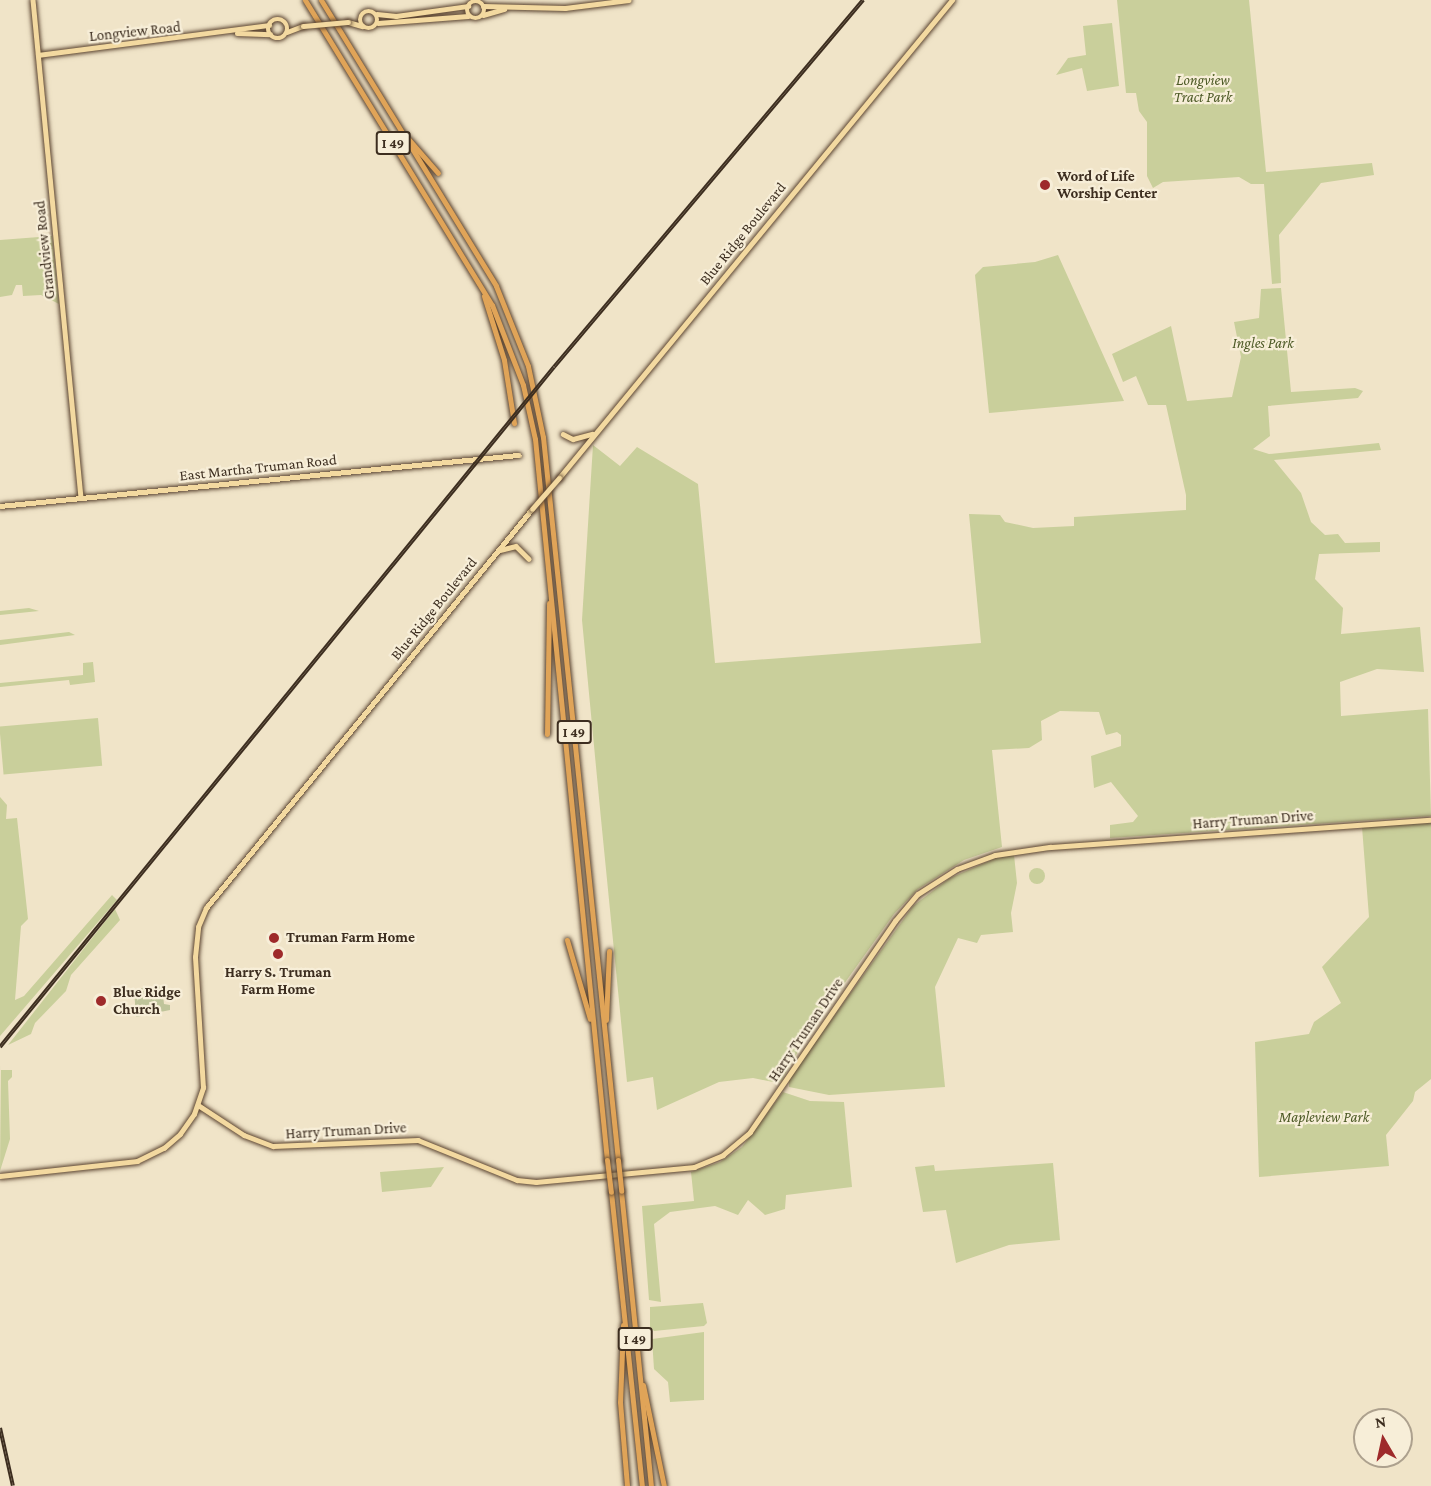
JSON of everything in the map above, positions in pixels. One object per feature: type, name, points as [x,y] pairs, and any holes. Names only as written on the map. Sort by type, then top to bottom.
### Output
[{"type":"highway","name":"I 49","points":[[305,0],[481,286],[523,385],[535,439],[642,1486]]},
{"type":"highway","name":"I 49","points":[[321,0],[496,286],[528,366],[543,437],[651,1486]]},
{"type":"highway","points":[[399,130],[414,142],[438,173]]},
{"type":"highway","points":[[481,286],[504,360],[514,423]]},
{"type":"highway","points":[[547,734],[550,583]]},
{"type":"highway","points":[[567,940],[594,1034]]},
{"type":"highway","points":[[604,1027],[609,951]]},
{"type":"highway","points":[[625,1320],[620,1402],[627,1486]]},
{"type":"highway","points":[[638,1367],[664,1486]]},
{"type":"main road","name":"Grandview Road","points":[[33,0],[81,498]]},
{"type":"main road","points":[[296,27],[281,38],[270,34],[269,25],[279,20],[296,27],[351,22],[368,11],[377,14],[418,14],[468,6],[476,2],[483,6],[507,9],[600,6],[628,0]]},
{"type":"main road","name":"Blue Ridge Boulevard","points":[[0,1176],[137,1161],[177,1137],[198,1105],[205,1070],[195,947],[206,908],[952,0]]},
{"type":"main road","points":[[468,6],[468,16]]},
{"type":"main road","points":[[483,6],[483,15]]},
{"type":"main road","points":[[351,22],[372,29],[378,23],[468,16],[476,19],[507,9]]},
{"type":"main road","points":[[377,14],[378,23]]},
{"type":"main road","points":[[361,16],[363,27]]},
{"type":"main road","name":"Longview Road","points":[[38,55],[234,33],[269,25]]},
{"type":"main road","points":[[287,25],[287,32]]},
{"type":"main road","name":"Longview Road","points":[[234,33],[270,34]]},
{"type":"main road","points":[[563,434],[574,439],[595,433]]},
{"type":"main road","name":"East Martha Truman Road","points":[[0,506],[518,455]]},
{"type":"main road","points":[[497,551],[516,546],[529,559]]},
{"type":"main road","name":"Harry Truman Drive","points":[[198,1105],[244,1135],[271,1145],[299,1148],[395,1138],[418,1140],[517,1180],[537,1182],[694,1167],[723,1155],[750,1132],[895,921],[918,894],[957,869],[995,855],[1048,847],[1431,820]]},
{"type":"green space","name":"Longview Tract Park","points":[[1117,0],[1249,0],[1266,172],[1372,163],[1374,175],[1321,183],[1279,235],[1281,283],[1272,284],[1264,184],[1251,184],[1239,177],[1163,182],[1153,188],[1147,176],[1147,122],[1139,111],[1136,93],[1126,93]]},
{"type":"green space","points":[[1112,23],[1119,86],[1087,91],[1082,68],[1056,75],[1068,58],[1086,55],[1083,26]]},
{"type":"green space","points":[[52,236],[59,304],[41,295],[23,296],[22,285],[16,285],[12,295],[0,297],[0,240]]},
{"type":"green space","points":[[1058,255],[1124,401],[989,413],[975,275],[983,267],[1035,262]]},
{"type":"green space","name":"Ingles Park","points":[[1281,288],[1291,392],[1355,388],[1363,391],[1358,398],[1268,406],[1270,436],[1253,449],[1269,454],[1379,443],[1381,450],[1274,460],[1301,493],[1311,522],[1325,535],[1338,534],[1345,543],[1380,542],[1380,552],[1319,554],[1315,579],[1343,608],[1341,634],[1420,627],[1424,672],[1377,669],[1340,682],[1341,716],[1428,709],[1431,816],[1110,838],[1110,825],[1133,822],[1138,816],[1111,782],[1094,788],[1091,756],[1121,746],[1121,735],[1117,732],[1106,735],[1099,712],[1060,711],[1041,721],[1042,740],[1029,748],[992,750],[1002,847],[964,860],[918,889],[894,914],[806,1037],[782,1080],[778,1083],[753,1078],[719,1082],[657,1110],[653,1077],[627,1082],[601,819],[582,620],[593,445],[620,466],[637,447],[698,484],[715,663],[981,643],[969,514],[1000,515],[1005,522],[1033,528],[1074,526],[1074,517],[1186,510],[1186,495],[1166,405],[1148,405],[1136,376],[1123,382],[1112,354],[1171,326],[1187,401],[1232,397],[1241,357],[1234,322],[1259,318],[1261,289]]},
{"type":"green space","points":[[29,608],[39,611],[0,615],[0,611]]},
{"type":"green space","points":[[69,632],[75,635],[0,645],[0,640]]},
{"type":"green space","points":[[93,662],[95,682],[70,685],[69,680],[0,687],[0,683],[83,675],[83,663]]},
{"type":"green space","points":[[98,718],[102,766],[4,774],[0,727]]},
{"type":"green space","points":[[0,797],[7,805],[6,819],[17,818],[28,919],[21,926],[15,1000],[24,996],[112,895],[117,900],[0,1036]]},
{"type":"green space","name":"Mapleview Park","points":[[1431,823],[1431,1079],[1415,1092],[1413,1101],[1386,1135],[1389,1166],[1259,1177],[1255,1042],[1309,1034],[1314,1022],[1341,1003],[1322,967],[1369,917],[1362,827]]},
{"type":"green space","points":[[1014,855],[1017,883],[1011,913],[1013,932],[981,935],[977,943],[958,938],[935,987],[945,1087],[829,1095],[789,1087],[789,1079],[913,906],[950,878],[996,858]]},
{"type":"green space","points":[[1037,868],[1045,876],[1037,884],[1029,876]]},
{"type":"green space","points":[[115,909],[120,920],[71,975],[66,991],[35,1023],[31,1034],[8,1045]]},
{"type":"green space","points":[[162,986],[164,1004],[170,1005],[170,1010],[136,1017],[134,989]]},
{"type":"green space","points":[[1,1062],[1,1070],[12,1070],[12,1077],[8,1081],[10,1139],[0,1171]]},
{"type":"green space","points":[[783,1092],[810,1101],[844,1102],[852,1187],[786,1195],[785,1209],[765,1215],[748,1200],[738,1215],[715,1206],[670,1212],[654,1224],[661,1302],[649,1300],[642,1206],[694,1201],[691,1172],[720,1162],[742,1147]]},
{"type":"green space","points":[[1053,1163],[1060,1240],[1009,1245],[956,1263],[946,1210],[923,1212],[915,1167],[934,1165],[935,1171]]},
{"type":"green space","points":[[444,1167],[431,1187],[382,1192],[380,1172]]},
{"type":"green space","points":[[703,1303],[707,1323],[704,1326],[654,1331],[650,1327],[650,1307]]},
{"type":"green space","points":[[704,1332],[704,1400],[670,1402],[668,1382],[654,1369],[652,1339]]},
{"type":"railway","points":[[0,1047],[554,367],[863,0]]},
{"type":"railway","points":[[0,1428],[13,1486]]},
{"type":"place","name":"Word of Life Worship Center","points":[[1045,185]]},
{"type":"place","name":"Truman Farm Home","points":[[274,938]]},
{"type":"place","name":"Harry S. Truman Farm Home","points":[[278,954]]},
{"type":"place","name":"Blue Ridge Church","points":[[101,1001]]}]
